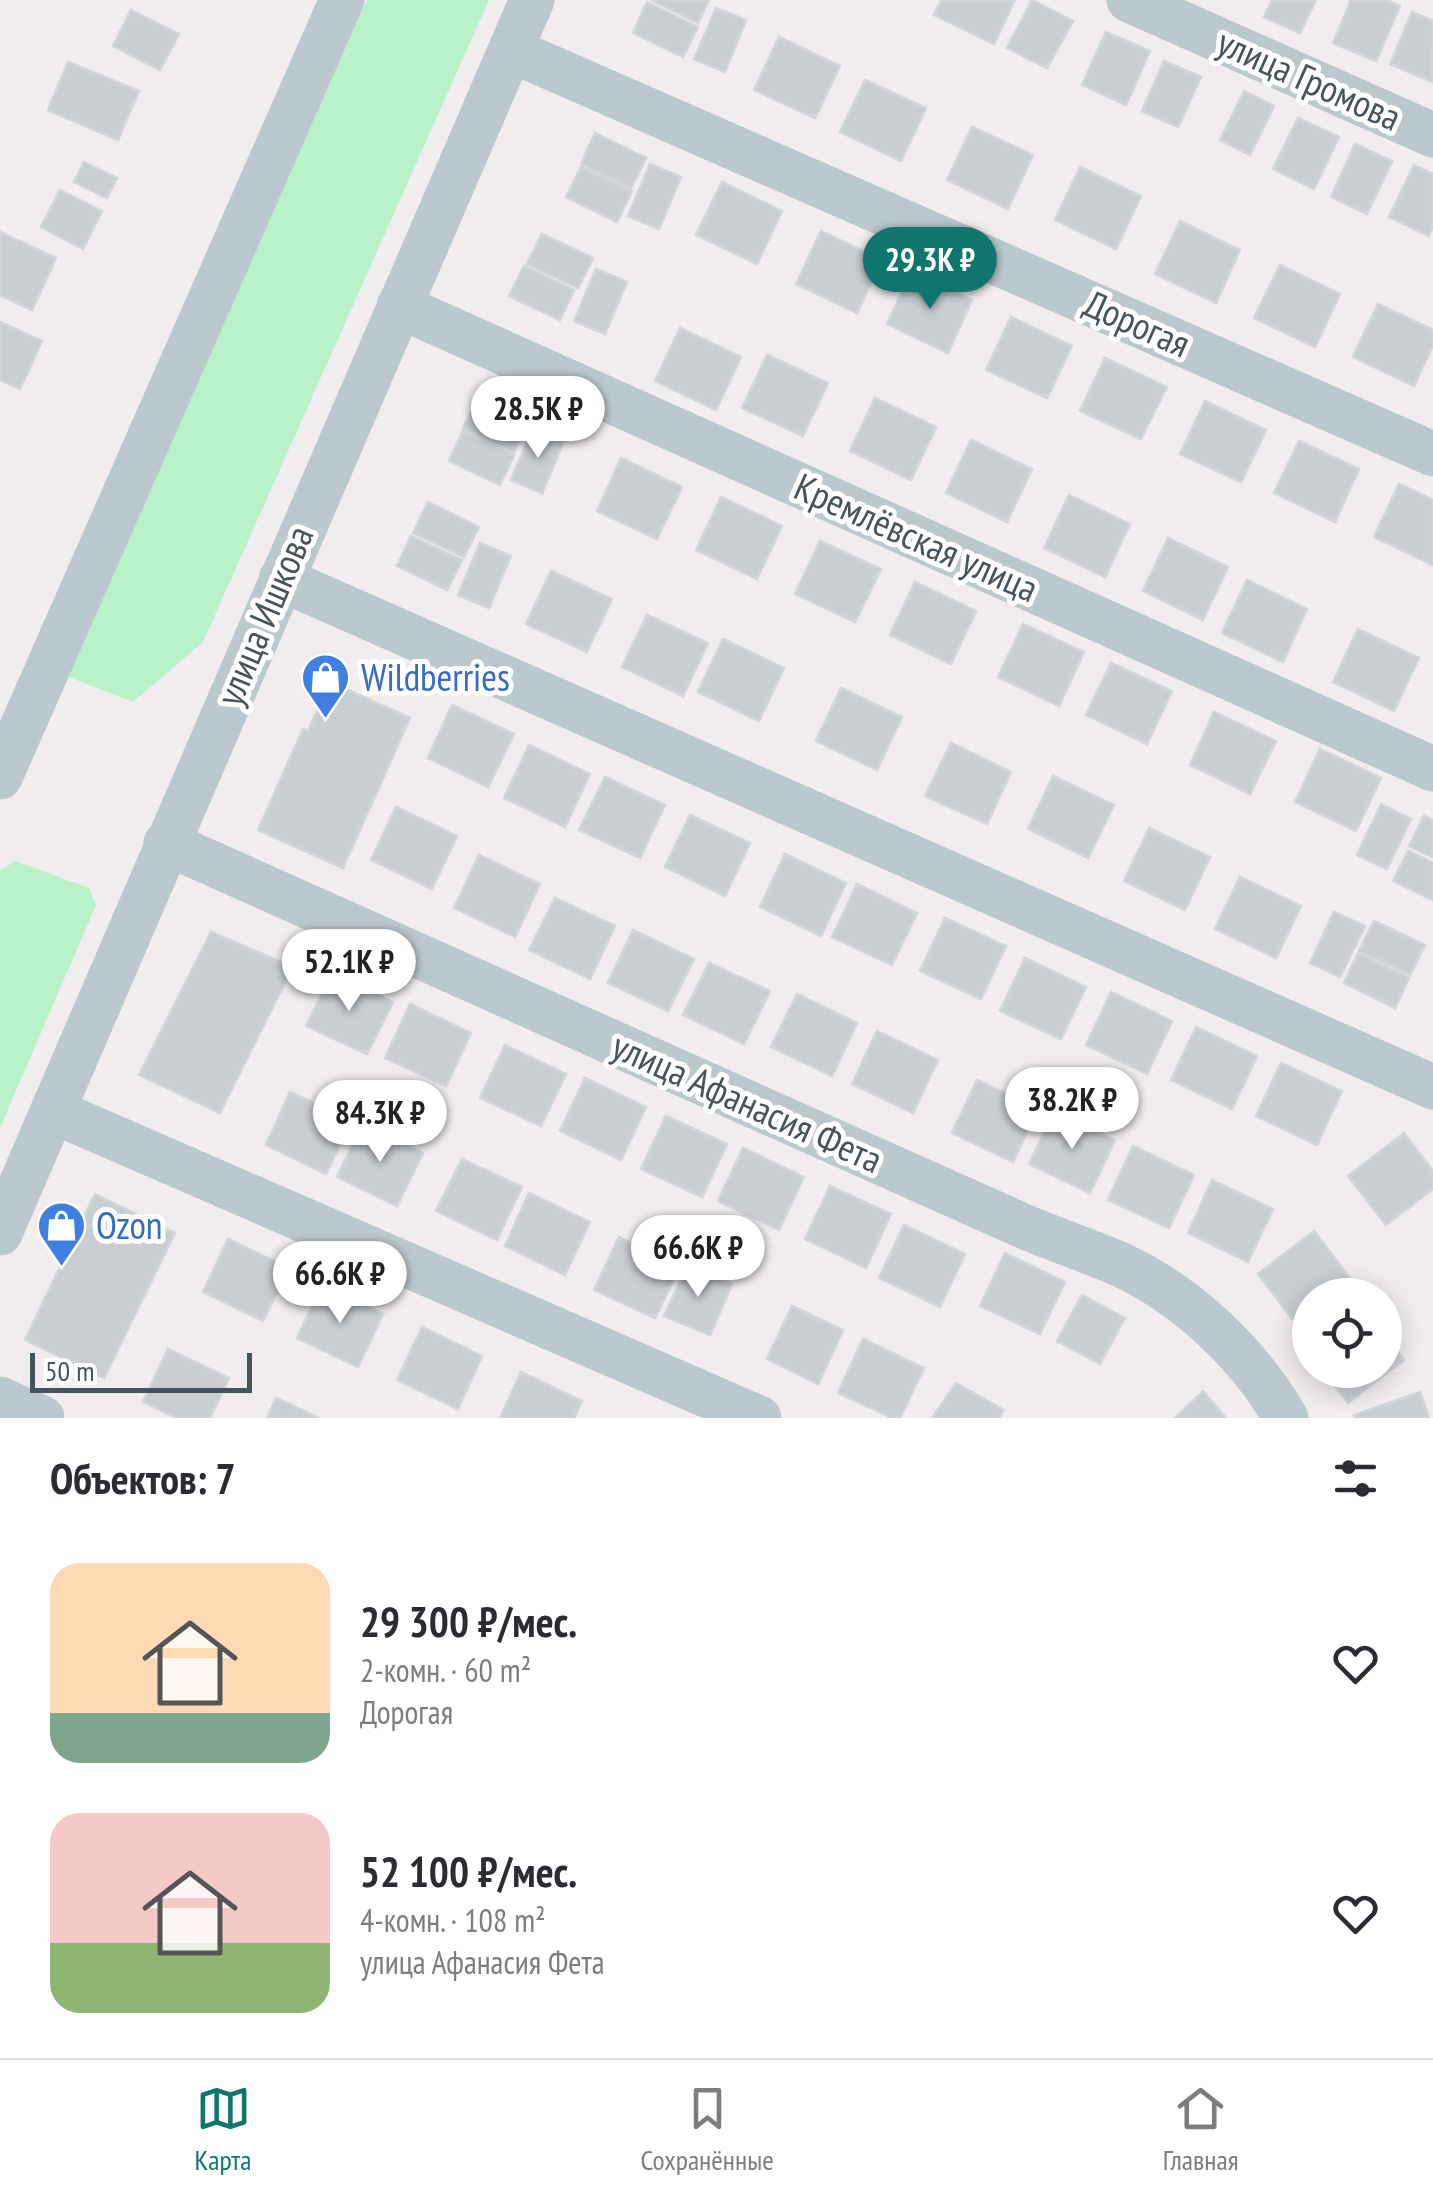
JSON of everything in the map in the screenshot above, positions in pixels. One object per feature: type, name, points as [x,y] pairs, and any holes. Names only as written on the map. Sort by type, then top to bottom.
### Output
[{"type":"street","points":[[0,777],[342,0]]},
{"type":"street","name":"улица Ишкова","points":[[0,1233],[532,0]]},
{"type":"street","name":"улица Громова","points":[[1129,0],[1433,135]]},
{"type":"street","name":"Дорогая","points":[[512,50],[1433,454]]},
{"type":"street","name":"Кремлёвская улица","points":[[399,306],[1433,769]]},
{"type":"street","points":[[280,579],[1433,1087]]},
{"type":"street","name":"улица Афанасия Фета","points":[[166,843],[1023,1226],[1120,1264],[1195,1310],[1268,1388],[1286,1418]]},
{"type":"street","points":[[53,1110],[759,1418]]},
{"type":"street","points":[[0,1399],[42,1418]]},
{"type":"green space","points":[[367,0],[489,0],[203,642],[133,702],[66,676]]},
{"type":"green space","points":[[15,861],[89,888],[96,905],[0,1128],[0,871]]},
{"type":"building","points":[[651,0],[709,0],[698,23]]},
{"type":"building","points":[[941,0],[1015,0],[994,44],[934,15]]},
{"type":"building","points":[[1032,0],[1073,21],[1047,68],[1007,48]]},
{"type":"building","points":[[1272,0],[1316,0],[1300,33],[1264,17]]},
{"type":"building","points":[[1351,0],[1386,0],[1400,6],[1376,61],[1333,43]]},
{"type":"building","points":[[647,2],[698,27],[683,57],[633,33]]},
{"type":"building","points":[[716,8],[746,20],[725,72],[694,59]]},
{"type":"building","points":[[131,10],[179,34],[160,70],[113,46]]},
{"type":"building","points":[[1412,12],[1433,21],[1432,82],[1390,64]]},
{"type":"building","points":[[1106,32],[1150,51],[1126,105],[1082,85]]},
{"type":"building","points":[[779,37],[840,66],[815,118],[754,90]]},
{"type":"building","points":[[1164,61],[1201,77],[1178,127],[1142,111]]},
{"type":"building","points":[[68,62],[139,91],[118,140],[48,110]]},
{"type":"building","points":[[865,80],[926,108],[901,161],[840,132]]},
{"type":"building","points":[[1244,91],[1274,106],[1250,155],[1220,140]]},
{"type":"building","points":[[1298,118],[1339,137],[1314,189],[1273,169]]},
{"type":"building","points":[[972,127],[1033,155],[1008,209],[947,180]]},
{"type":"building","points":[[595,133],[646,158],[631,188],[581,164]]},
{"type":"building","points":[[1355,144],[1392,161],[1367,214],[1331,197]]},
{"type":"building","points":[[84,162],[117,178],[107,198],[74,182]]},
{"type":"building","points":[[650,164],[681,177],[659,229],[628,216]]},
{"type":"building","points":[[1414,165],[1433,174],[1433,227],[1429,236],[1389,217]]},
{"type":"building","points":[[581,167],[632,191],[617,222],[566,197]]},
{"type":"building","points":[[1080,167],[1141,196],[1116,249],[1055,220]]},
{"type":"building","points":[[722,182],[782,211],[757,264],[696,235]]},
{"type":"building","points":[[60,190],[102,211],[83,249],[41,227]]},
{"type":"building","points":[[1180,221],[1240,250],[1216,303],[1155,274]]},
{"type":"building","points":[[821,231],[882,260],[857,313],[796,284]]},
{"type":"building","points":[[0,232],[56,258],[32,310],[0,295]]},
{"type":"building","points":[[542,234],[593,258],[578,288],[527,264]]},
{"type":"building","points":[[1280,265],[1340,294],[1315,347],[1254,318]]},
{"type":"building","points":[[524,266],[574,290],[560,320],[509,296]]},
{"type":"building","points":[[596,269],[627,282],[605,334],[574,321]]},
{"type":"building","points":[[912,271],[972,300],[948,353],[887,324]]},
{"type":"building","points":[[1378,304],[1433,330],[1433,345],[1414,386],[1353,357]]},
{"type":"building","points":[[1011,317],[1072,346],[1047,398],[986,370]]},
{"type":"building","points":[[0,322],[42,341],[20,389],[0,380]]},
{"type":"building","points":[[680,328],[741,357],[716,410],[655,381]]},
{"type":"building","points":[[767,355],[828,383],[803,436],[742,408]]},
{"type":"building","points":[[1105,358],[1167,387],[1141,439],[1080,411]]},
{"type":"building","points":[[478,398],[528,423],[514,452],[463,428]]},
{"type":"building","points":[[875,398],[936,427],[911,480],[850,451]]},
{"type":"building","points":[[1205,401],[1266,430],[1241,482],[1180,454]]},
{"type":"building","points":[[533,429],[564,441],[542,493],[511,480]]},
{"type":"building","points":[[463,431],[514,455],[500,485],[449,461]]},
{"type":"building","points":[[971,440],[1032,469],[1007,522],[946,493]]},
{"type":"building","points":[[1299,441],[1359,469],[1335,522],[1274,493]]},
{"type":"building","points":[[621,458],[682,487],[657,539],[597,511]]},
{"type":"building","points":[[1399,484],[1433,500],[1433,565],[1374,537]]},
{"type":"building","points":[[1069,495],[1130,524],[1105,577],[1044,548]]},
{"type":"building","points":[[721,497],[782,526],[757,579],[696,550]]},
{"type":"building","points":[[428,502],[479,527],[464,557],[413,533]]},
{"type":"building","points":[[411,536],[462,560],[447,590],[397,566]]},
{"type":"building","points":[[1168,538],[1228,567],[1203,620],[1143,591]]},
{"type":"building","points":[[820,541],[881,569],[855,622],[795,594]]},
{"type":"building","points":[[480,543],[511,556],[489,608],[458,595]]},
{"type":"building","points":[[551,571],[612,599],[587,652],[526,624]]},
{"type":"building","points":[[1247,580],[1307,609],[1283,662],[1222,633]]},
{"type":"building","points":[[915,582],[976,611],[951,664],[890,635]]},
{"type":"building","points":[[647,615],[708,643],[683,696],[622,667]]},
{"type":"building","points":[[1023,624],[1084,652],[1059,706],[998,677]]},
{"type":"building","points":[[1358,629],[1419,658],[1394,711],[1333,682]]},
{"type":"building","points":[[723,639],[784,668],[759,721],[698,692]]},
{"type":"building","points":[[1111,663],[1172,691],[1147,744],[1086,715]]},
{"type":"building","points":[[330,682],[410,718],[343,868],[258,830],[303,729],[308,731]]},
{"type":"building","points":[[841,688],[902,717],[877,770],[816,741]]},
{"type":"building","points":[[452,705],[514,734],[488,787],[428,758]]},
{"type":"building","points":[[1214,712],[1276,741],[1250,794],[1190,765]]},
{"type":"building","points":[[951,743],[1011,772],[987,824],[925,796]]},
{"type":"building","points":[[529,745],[590,774],[565,827],[504,798]]},
{"type":"building","points":[[1320,749],[1381,778],[1356,831],[1295,802]]},
{"type":"building","points":[[1053,776],[1114,805],[1088,858],[1028,829]]},
{"type":"building","points":[[605,777],[665,805],[640,858],[579,830]]},
{"type":"building","points":[[1381,804],[1411,819],[1387,869],[1357,855]]},
{"type":"building","points":[[396,807],[457,836],[432,889],[371,860]]},
{"type":"building","points":[[690,815],[750,843],[725,896],[665,867]]},
{"type":"building","points":[[1424,816],[1433,820],[1433,857],[1409,846]]},
{"type":"building","points":[[1149,828],[1210,857],[1185,910],[1124,881]]},
{"type":"building","points":[[1408,851],[1433,863],[1433,900],[1393,881]]},
{"type":"building","points":[[785,854],[846,883],[821,936],[760,907]]},
{"type":"building","points":[[479,855],[540,884],[515,937],[454,908]]},
{"type":"building","points":[[1240,877],[1301,906],[1276,958],[1215,929]]},
{"type":"building","points":[[857,884],[917,913],[892,965],[832,937]]},
{"type":"building","points":[[555,898],[615,926],[590,979],[529,950]]},
{"type":"building","points":[[1334,912],[1365,926],[1340,977],[1310,963]]},
{"type":"building","points":[[945,918],[1006,946],[981,999],[920,971]]},
{"type":"building","points":[[1374,921],[1425,945],[1410,975],[1359,951]]},
{"type":"building","points":[[633,930],[694,959],[668,1011],[608,983]]},
{"type":"building","points":[[211,932],[293,967],[220,1113],[139,1075]]},
{"type":"building","points":[[1358,953],[1409,978],[1395,1008],[1344,983]]},
{"type":"building","points":[[1025,958],[1086,987],[1061,1039],[1000,1011]]},
{"type":"building","points":[[709,963],[770,991],[744,1044],[683,1015]]},
{"type":"building","points":[[332,973],[393,1002],[367,1054],[306,1026]]},
{"type":"building","points":[[1111,992],[1172,1021],[1147,1074],[1086,1045]]},
{"type":"building","points":[[797,994],[857,1023],[832,1076],[771,1047]]},
{"type":"building","points":[[410,1004],[471,1033],[446,1086],[385,1058]]},
{"type":"building","points":[[1196,1027],[1257,1056],[1232,1109],[1171,1080]]},
{"type":"building","points":[[877,1031],[938,1060],[913,1113],[852,1084]]},
{"type":"building","points":[[505,1045],[566,1074],[541,1126],[480,1098]]},
{"type":"building","points":[[1281,1063],[1342,1091],[1317,1145],[1256,1116]]},
{"type":"building","points":[[585,1078],[646,1107],[621,1160],[560,1131]]},
{"type":"building","points":[[977,1080],[1038,1109],[1013,1162],[952,1133]]},
{"type":"building","points":[[290,1092],[351,1121],[326,1174],[266,1145]]},
{"type":"building","points":[[1054,1112],[1115,1140],[1090,1193],[1029,1164]]},
{"type":"building","points":[[666,1116],[727,1144],[702,1197],[641,1169]]},
{"type":"building","points":[[362,1125],[423,1153],[397,1206],[337,1177]]},
{"type":"building","points":[[1404,1133],[1433,1171],[1433,1189],[1386,1225],[1348,1176]]},
{"type":"building","points":[[1133,1146],[1194,1175],[1169,1228],[1108,1200]]},
{"type":"building","points":[[743,1148],[804,1177],[779,1230],[718,1201]]},
{"type":"building","points":[[462,1159],[522,1187],[497,1240],[436,1211]]},
{"type":"building","points":[[1212,1180],[1273,1209],[1248,1262],[1188,1233]]},
{"type":"building","points":[[830,1186],[891,1214],[866,1268],[805,1239]]},
{"type":"building","points":[[529,1193],[590,1222],[565,1275],[505,1246]]},
{"type":"building","points":[[95,1194],[175,1233],[104,1378],[25,1340]]},
{"type":"building","points":[[904,1225],[965,1254],[940,1307],[879,1278]]},
{"type":"building","points":[[1314,1231],[1350,1278],[1292,1278],[1292,1319],[1258,1274]]},
{"type":"building","points":[[619,1237],[680,1266],[655,1318],[594,1290]]},
{"type":"building","points":[[228,1239],[289,1268],[263,1321],[203,1292]]},
{"type":"building","points":[[1005,1253],[1065,1282],[1040,1334],[980,1306]]},
{"type":"building","points":[[689,1263],[732,1284],[710,1335],[664,1316]]},
{"type":"building","points":[[322,1285],[383,1314],[358,1367],[297,1338]]},
{"type":"building","points":[[1082,1295],[1125,1318],[1100,1364],[1057,1341]]},
{"type":"building","points":[[792,1306],[843,1330],[818,1384],[767,1359]]},
{"type":"building","points":[[422,1327],[482,1356],[458,1409],[397,1380]]},
{"type":"building","points":[[863,1339],[924,1368],[900,1418],[838,1393]]},
{"type":"building","points":[[168,1349],[229,1378],[210,1418],[177,1418],[143,1402]]},
{"type":"building","points":[[521,1372],[582,1401],[574,1418],[500,1418]]},
{"type":"building","points":[[956,1383],[1004,1410],[999,1418],[932,1418]]},
{"type":"building","points":[[1337,1388],[1368,1388],[1348,1403]]},
{"type":"building","points":[[1203,1391],[1226,1418],[1175,1418]]},
{"type":"building","points":[[1420,1392],[1429,1418],[1355,1418],[1354,1415]]},
{"type":"building","points":[[276,1398],[319,1418],[267,1418]]},
{"type":"place","name":"Wildberries","points":[[326,720]]},
{"type":"place","name":"Ozon","points":[[61,1268]]}]
